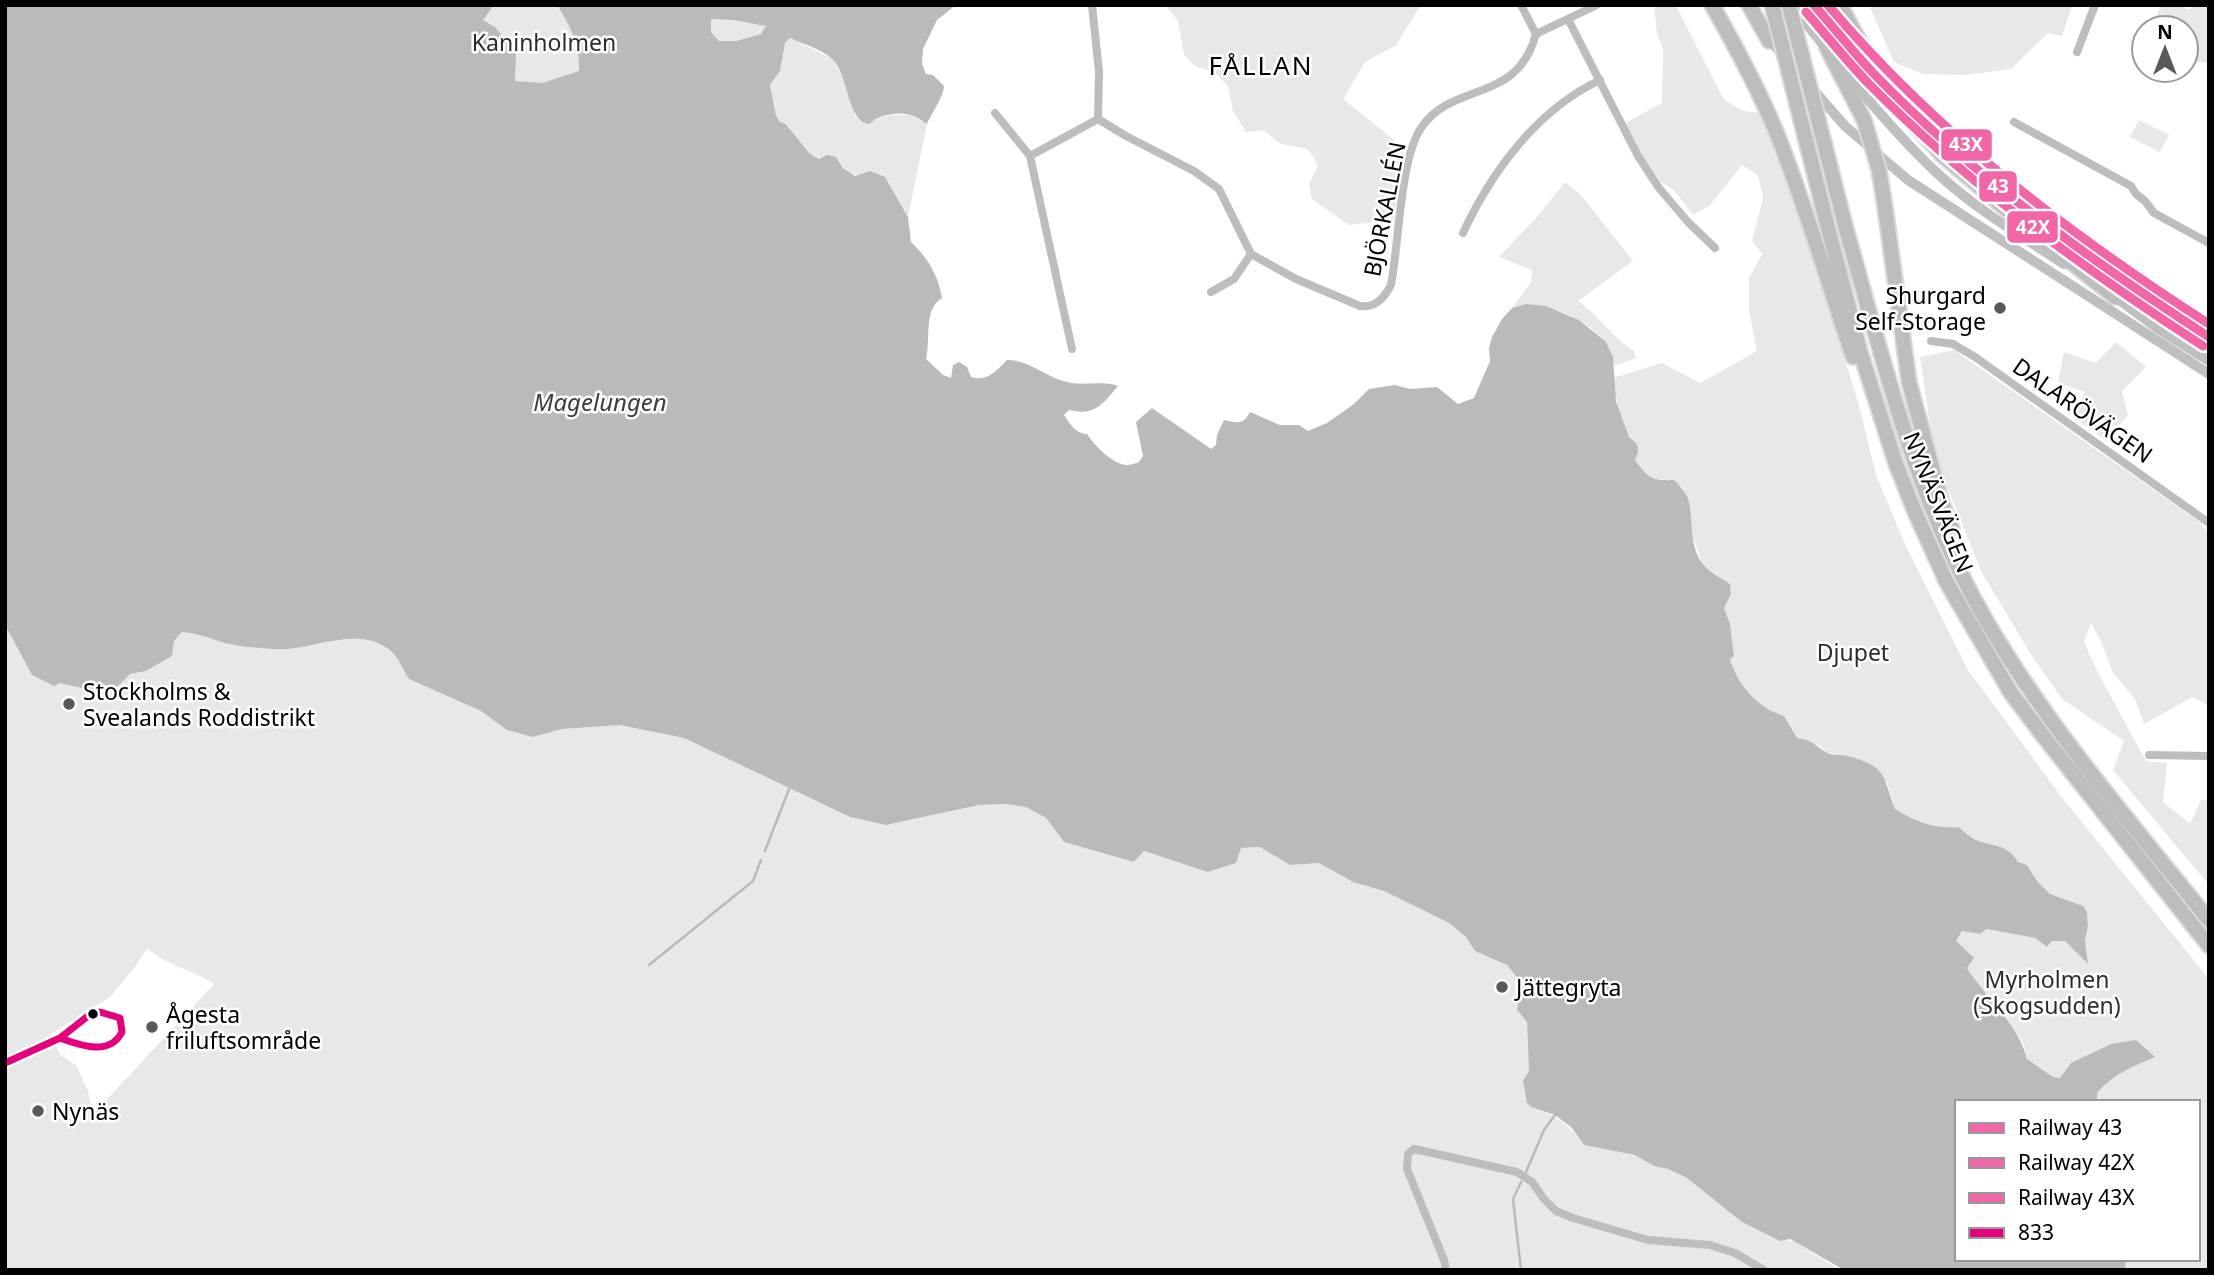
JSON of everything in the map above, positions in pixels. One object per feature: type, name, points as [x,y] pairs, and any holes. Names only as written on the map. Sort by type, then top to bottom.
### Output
[{"type":"highway","points":[[1712,5],[1750,74],[1777,134],[1814,236],[1863,388],[1896,464]]},
{"type":"highway","points":[[1749,5],[1769,41]]},
{"type":"highway","name":"NYNÄSVÄGEN","points":[[1772,5],[1860,351],[1896,464],[1947,583],[2011,693],[2209,946]]},
{"type":"highway","name":"NYNÄSVÄGEN","points":[[1790,5],[1846,229],[1913,457],[1962,576],[1987,622],[2056,727],[2209,920]]},
{"type":"highway","points":[[1840,5],[1877,72],[1908,118],[1942,155],[2115,297]]},
{"type":"highway","points":[[1827,48],[1864,120],[1879,170],[1909,382],[1941,500],[1987,622]]},
{"type":"street","points":[[1092,5],[1099,72],[1098,119]]},
{"type":"street","points":[[1521,5],[1536,34],[1597,5]]},
{"type":"street","points":[[1743,5],[1769,41],[1845,126],[1908,180],[2209,374]]},
{"type":"street","points":[[1790,5],[1898,134],[1939,176],[1990,216],[2209,361]]},
{"type":"street","points":[[2077,52],[2095,5]]},
{"type":"street","points":[[1568,19],[1638,156],[1659,188],[1715,248]]},
{"type":"street","name":"BJÖRKALLÉN","points":[[1251,254],[1351,303],[1369,307],[1377,303],[1391,285],[1411,150],[1420,128],[1444,103],[1503,82],[1531,50],[1536,34]]},
{"type":"street","points":[[1463,233],[1476,205],[1517,145],[1553,110],[1583,88],[1600,80]]},
{"type":"street","points":[[995,113],[1030,156],[1072,349]]},
{"type":"street","points":[[1030,156],[1098,119]]},
{"type":"street","points":[[1098,119],[1194,171],[1219,189],[1251,254],[1234,279],[1211,292]]},
{"type":"street","points":[[2014,122],[2131,186],[2154,213],[2209,243]]},
{"type":"street","name":"DALARÖVÄGEN","points":[[1931,341],[1954,344],[1975,357],[2209,523]]},
{"type":"street","points":[[2149,755],[2209,757]]},
{"type":"street","points":[[5,1063],[60,1038],[88,1016]]},
{"type":"street","points":[[1446,1270],[1407,1169],[1408,1154],[1414,1149],[1517,1172],[1532,1182],[1556,1211],[1573,1218],[1648,1240],[1710,1245],[1735,1253],[1763,1270]]},
{"type":"green space","name":"Kaninholmen","points":[[494,5],[557,5],[574,37],[579,72],[542,83],[515,82],[482,20]]},
{"type":"green space","points":[[1165,5],[1418,5],[1419,8],[1396,45],[1365,62],[1343,99],[1403,147],[1394,220],[1349,225],[1312,199],[1309,184],[1318,166],[1308,150],[1280,143],[1264,130],[1246,132],[1233,111],[1228,86],[1214,72],[1195,66],[1184,55],[1178,21]]},
{"type":"green space","name":"Djupet","points":[[1654,5],[1676,6],[1723,98],[1745,111],[1760,111],[1777,147],[1826,295],[1861,413],[1876,475],[1904,542],[1968,670],[2063,799],[2209,979],[2209,1270],[2125,1270],[2126,1261],[2200,1261],[2200,1100],[2097,1100],[2097,1093],[2109,1081],[2154,1057],[2136,1041],[2060,1078],[2053,1077],[2027,1059],[2024,1045],[2003,1011],[1979,986],[1956,941],[1962,931],[1980,934],[1987,929],[2035,938],[2047,947],[2052,941],[2065,941],[2088,962],[2085,941],[2087,912],[2083,906],[2050,894],[2037,881],[2027,865],[2018,862],[2008,851],[1978,841],[1959,827],[1926,824],[1895,809],[1887,782],[1846,756],[1826,752],[1819,745],[1797,738],[1784,716],[1757,702],[1743,687],[1730,659],[1734,656],[1730,624],[1724,608],[1731,594],[1730,584],[1703,565],[1691,532],[1688,498],[1674,480],[1651,477],[1635,460],[1638,452],[1621,416],[1613,378],[1662,363],[1700,383],[1757,351],[1749,310],[1749,278],[1762,254],[1752,241],[1763,198],[1758,175],[1742,165],[1709,206],[1693,215],[1674,190],[1661,182],[1641,154],[1625,123],[1662,103],[1663,50],[1657,33]]},
{"type":"green space","points":[[1869,5],[2072,5],[2062,36],[2048,33],[2011,69],[1966,75],[1923,74],[1894,62]]},
{"type":"green space","points":[[2165,5],[2183,5],[2188,10],[2197,5],[2209,5],[2209,63],[2200,62],[2200,14],[2158,14]]},
{"type":"green space","points":[[711,19],[766,26],[762,34],[736,41],[719,41],[711,32]]},
{"type":"green space","points":[[790,38],[833,59],[856,117],[874,120],[889,115],[911,115],[927,124],[908,217],[885,177],[856,175],[846,169],[836,157],[819,159],[810,154],[787,124],[780,122],[776,116],[770,85],[780,71],[785,43]]},
{"type":"green space","points":[[2139,120],[2169,135],[2160,152],[2130,137]]},
{"type":"green space","points":[[1565,182],[1581,195],[1633,261],[1578,301],[1634,351],[1636,358],[1613,366],[1610,352],[1602,339],[1590,327],[1575,318],[1542,307],[1512,308],[1531,282],[1532,270],[1499,257],[1537,217]]},
{"type":"green space","points":[[2116,342],[2146,367],[2122,391],[2128,415],[2106,441],[2072,416],[2085,392],[2058,383],[2064,352],[2096,363]]},
{"type":"green space","points":[[1954,350],[2201,523],[2209,534],[2209,706],[2192,697],[2144,724],[2135,699],[2113,673],[2091,623],[2084,642],[2146,761],[2167,763],[2163,802],[2190,824],[2201,800],[2209,800],[2209,885],[2113,770],[2124,741],[2062,699],[2032,656],[1982,573],[1935,457],[1920,357]]},
{"type":"green space","points":[[5,625],[32,675],[90,690],[115,689],[130,674],[146,671],[172,656],[174,641],[181,632],[223,642],[272,649],[364,639],[379,643],[392,652],[409,679],[481,711],[507,730],[533,737],[562,729],[620,725],[684,738],[850,817],[886,825],[979,805],[1005,804],[1026,807],[1046,818],[1064,842],[1134,862],[1143,851],[1207,872],[1241,848],[1260,847],[1290,865],[1319,863],[1353,882],[1384,891],[1449,923],[1466,937],[1475,951],[1507,965],[1521,988],[1517,1010],[1527,1022],[1531,1107],[1561,1121],[1584,1145],[1635,1155],[1654,1166],[1687,1178],[1730,1211],[1775,1238],[1795,1242],[1840,1270],[5,1270]],"holes":[[[147,948],[214,984],[99,1108],[92,1112],[88,1091],[76,1065],[60,1055],[51,1034],[110,997]]]},
{"type":"water","name":"Magelungen","points":[[5,5],[494,5],[483,20],[496,28],[516,54],[515,81],[542,83],[579,71],[574,36],[557,5],[956,5],[937,20],[923,49],[922,64],[926,74],[933,75],[944,86],[927,124],[914,116],[900,113],[883,116],[869,124],[862,121],[856,114],[837,65],[831,58],[790,38],[785,43],[780,71],[770,85],[776,116],[780,122],[786,124],[810,154],[819,159],[827,155],[836,157],[843,168],[855,176],[870,171],[885,177],[908,217],[911,242],[931,267],[942,298],[936,303],[930,317],[926,359],[943,375],[951,378],[953,365],[959,362],[967,367],[971,377],[982,378],[1007,360],[1022,362],[1070,383],[1118,386],[1092,410],[1069,410],[1064,415],[1074,428],[1087,434],[1110,458],[1128,465],[1138,463],[1143,456],[1136,422],[1152,408],[1211,449],[1216,445],[1224,420],[1240,422],[1250,412],[1280,425],[1299,425],[1308,431],[1327,423],[1354,404],[1369,389],[1395,385],[1410,389],[1437,387],[1458,404],[1474,398],[1490,361],[1492,337],[1512,308],[1526,304],[1546,306],[1579,320],[1606,342],[1613,357],[1616,401],[1629,437],[1637,444],[1635,460],[1651,477],[1674,480],[1684,491],[1690,506],[1693,540],[1698,557],[1709,570],[1730,584],[1731,594],[1724,608],[1730,624],[1734,656],[1730,659],[1738,678],[1750,695],[1766,708],[1784,716],[1797,738],[1810,741],[1828,753],[1861,760],[1877,769],[1885,780],[1895,809],[1926,824],[1959,827],[1978,841],[2008,851],[2018,862],[2027,865],[2037,881],[2050,894],[2083,906],[2087,912],[2085,941],[2088,964],[2065,941],[2052,941],[2047,947],[2035,938],[1987,929],[1980,934],[1962,931],[1956,941],[1974,958],[1967,968],[2009,1022],[2027,1059],[2053,1077],[2060,1078],[2071,1063],[2111,1044],[2136,1040],[2155,1057],[2109,1081],[2097,1093],[2097,1100],[1955,1100],[1955,1261],[2126,1261],[2125,1270],[1844,1270],[1790,1239],[1780,1241],[1742,1222],[1687,1178],[1654,1166],[1635,1155],[1584,1145],[1571,1127],[1555,1115],[1531,1107],[1527,1103],[1523,1081],[1529,1071],[1527,1022],[1517,1010],[1521,988],[1507,965],[1475,951],[1466,937],[1449,923],[1384,891],[1353,882],[1319,863],[1290,865],[1260,847],[1241,848],[1236,863],[1207,872],[1144,851],[1134,862],[1064,842],[1046,818],[1026,807],[1005,804],[979,805],[886,825],[850,817],[684,738],[620,725],[562,729],[533,737],[507,730],[481,711],[409,679],[392,652],[379,643],[364,639],[272,649],[231,644],[182,632],[174,641],[172,656],[146,671],[130,674],[115,689],[90,690],[60,683],[54,686],[32,675],[5,625]],"holes":[[[711,19],[766,26],[761,34],[736,41],[719,41],[711,32]]]},
{"type":"waterway","points":[[765,851],[789,789]]},
{"type":"waterway","points":[[649,965],[753,881],[761,860]]},
{"type":"waterway","points":[[1526,1172],[1544,1130],[1555,1115]]},
{"type":"waterway","points":[[1521,1182],[1513,1199],[1521,1270]]},
{"type":"rail line","name":"43","points":[[1814,5],[1874,74],[1992,182],[2120,278],[2209,337]]},
{"type":"rail line","name":"43X","points":[[1828,5],[1913,96],[2006,179],[2106,254],[2209,324]]},
{"type":"rail line","name":"42X","points":[[1806,12],[1869,84],[1987,191],[2071,256],[2203,346]]},
{"type":"transit line","name":"833","points":[[100,1012],[120,1018],[122,1032],[110,1044],[94,1047],[60,1038],[88,1016],[100,1012]]},
{"type":"transit line","name":"833","points":[[5,1063],[60,1038]]},
{"type":"place","name":"Shurgard Self-Storage","points":[[2000,308]]},
{"type":"place","name":"Stockholms & Svealands Roddistrikt","points":[[69,704]]},
{"type":"place","name":"Jättegryta","points":[[1502,987]]},
{"type":"place","name":"Ågesta friluftsområde","points":[[152,1027]]},
{"type":"place","name":"Nynäs","points":[[38,1111]]},
{"type":"district","name":"FÅLLAN","points":[[1261,65]]},
{"type":"park label","name":"Myrholmen (Skogsudden)","points":[[2047,992]]}]
